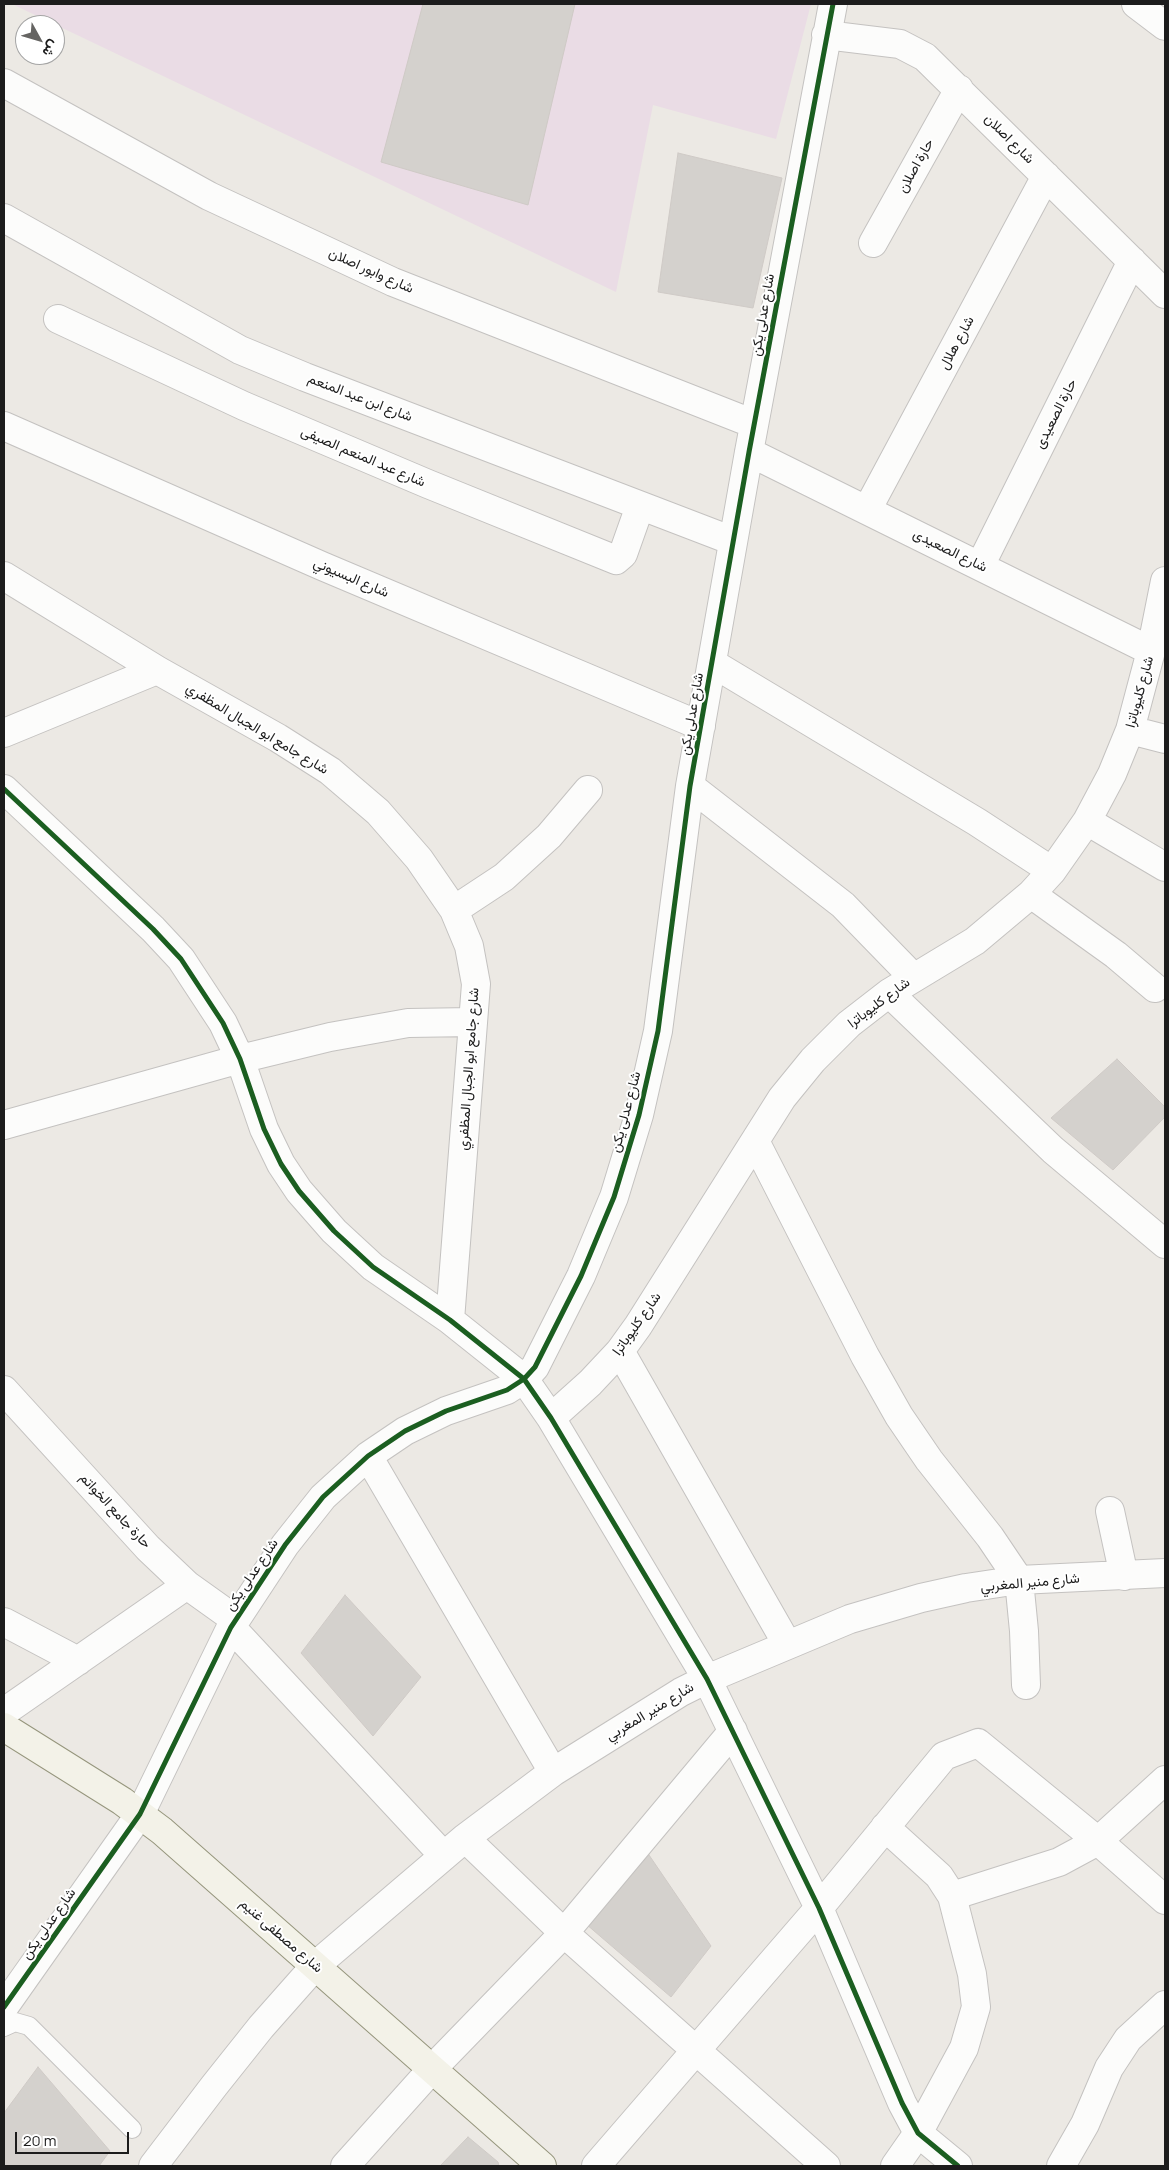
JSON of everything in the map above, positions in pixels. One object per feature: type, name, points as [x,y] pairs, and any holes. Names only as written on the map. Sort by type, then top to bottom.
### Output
[{"type":"street","name":"شارع عدلى يكن","points":[[6,1997],[140,1814],[234,1623],[285,1545],[323,1497],[368,1456],[405,1431],[446,1411],[507,1390],[524,1379],[534,1367],[582,1276],[614,1196],[639,1115],[658,1031],[690,786],[754,424],[833,4]]},
{"type":"street","points":[[1136,4],[1163,17]]},
{"type":"street","name":"شارع اصلان","points":[[826,35],[900,44],[913,49],[936,66],[1165,294]]},
{"type":"street","name":"شارع وابور اصلان","points":[[4,83],[209,196],[393,282],[754,424]]},
{"type":"street","name":"حارة اصلان","points":[[873,243],[959,89]]},
{"type":"street","name":"شارع هلال","points":[[867,510],[1046,176]]},
{"type":"street","name":"شارع ابن عبد المنعم","points":[[4,218],[240,350],[305,377],[733,541]]},
{"type":"street","name":"حارة الصعيدى","points":[[980,566],[1132,261]]},
{"type":"street","name":"شارع عبد المنعم الصيفى","points":[[58,319],[244,406],[428,484],[616,560],[623,554],[640,506]]},
{"type":"street","name":"شارع البسيوني","points":[[4,426],[322,566],[701,726]]},
{"type":"street","name":"شارع الصعيدى","points":[[749,452],[1151,651]]},
{"type":"street","name":"شارع جامع ابو الجبال المظفري","points":[[4,576],[157,670],[278,738],[330,772],[378,812],[396,832],[419,859],[454,910],[469,946],[476,984],[450,1320]]},
{"type":"street","name":"شارع كليوباترا","points":[[551,1418],[590,1383],[620,1351],[638,1326],[782,1098],[813,1060],[849,1024],[889,993],[975,940],[1031,894],[1052,871],[1087,821],[1112,774],[1130,730],[1164,593]]},
{"type":"street","points":[[712,663],[977,822],[1052,871]]},
{"type":"street","points":[[4,733],[157,670]]},
{"type":"street","points":[[1130,730],[1165,739]]},
{"type":"street","points":[[690,786],[843,905],[913,977]]},
{"type":"street","points":[[4,789],[153,929],[181,959],[222,1023],[240,1059],[264,1129],[281,1164],[299,1191],[334,1232],[373,1267],[450,1320],[524,1379],[551,1418],[707,1679],[819,1908],[902,2103],[918,2133],[958,2166]]},
{"type":"street","points":[[454,910],[511,871],[549,836],[588,790]]},
{"type":"street","points":[[1087,821],[1165,867]]},
{"type":"street","points":[[1031,894],[1116,954],[1156,988]]},
{"type":"street","points":[[889,993],[1053,1150],[1165,1244]]},
{"type":"street","points":[[4,1125],[240,1059],[330,1037],[408,1023],[473,1022]]},
{"type":"street","points":[[755,1141],[865,1356],[899,1416],[929,1460],[990,1537],[1019,1580],[1024,1631],[1026,1685]]},
{"type":"street","points":[[620,1351],[787,1644]]},
{"type":"street","name":"حارة جامع الخواتم","points":[[4,1390],[148,1548],[187,1585],[234,1623],[443,1855]]},
{"type":"street","points":[[368,1456],[553,1772]]},
{"type":"street","points":[[1110,1510],[1124,1576]]},
{"type":"street","name":"شارع منير المغربي","points":[[163,2162],[261,2026],[315,1966],[464,1838],[553,1772],[681,1692],[787,1644],[850,1619],[921,1598],[966,1588],[1019,1580],[1165,1573]]},
{"type":"street","points":[[4,1712],[187,1585]]},
{"type":"street","points":[[4,1622],[78,1661]]},
{"type":"street","name":"شارع مصطفى غنيم","points":[[4,1727],[140,1814],[542,2166]]},
{"type":"street","points":[[345,2166],[432,2069],[564,1933],[733,1731]]},
{"type":"street","points":[[596,2166],[819,1908],[944,1756],[978,1744],[1098,1841],[1165,1900]]},
{"type":"street","points":[[952,1896],[1059,1862],[1098,1841],[1165,1780]]},
{"type":"street","points":[[885,1827],[939,1876],[952,1896],[972,1974],[976,2007],[964,2048],[918,2133],[896,2166]]},
{"type":"street","points":[[464,1838],[564,1933],[826,2166]]},
{"type":"street","points":[[1061,2166],[1085,2124],[1109,2068],[1128,2039],[1165,2005]]},
{"type":"lane","points":[[4,2027],[15,2022],[29,2026],[132,2129]]},
{"type":"shaded area","points":[[12,4],[811,4],[776,139],[653,105],[616,292],[65,29],[65,15],[35,15]]},
{"type":"building","points":[[423,4],[575,4],[528,205],[381,162]]},
{"type":"building","points":[[678,153],[782,178],[753,308],[658,292]]},
{"type":"building","points":[[1117,1059],[1165,1107],[1165,1117],[1113,1170],[1051,1118]]},
{"type":"building","points":[[345,1595],[421,1677],[373,1736],[301,1653]]},
{"type":"building","points":[[649,1855],[711,1946],[671,1997],[586,1924]]},
{"type":"building","points":[[38,2067],[110,2151],[99,2166],[4,2166],[4,2113]]},
{"type":"building","points":[[468,2137],[498,2162],[499,2166],[440,2166]]},
{"type":"cycle path","points":[[4,2007],[140,1814],[231,1627],[285,1545],[323,1497],[368,1456],[405,1431],[446,1411],[507,1390],[524,1379],[535,1367],[581,1276],[614,1197],[639,1115],[658,1031],[690,786],[749,452],[833,4]]},
{"type":"cycle path","points":[[4,789],[153,929],[181,959],[223,1023],[240,1059],[264,1129],[281,1164],[299,1191],[334,1231],[373,1267],[450,1320],[524,1379],[551,1418],[707,1679],[819,1908],[902,2103],[918,2133],[958,2166]]}]
